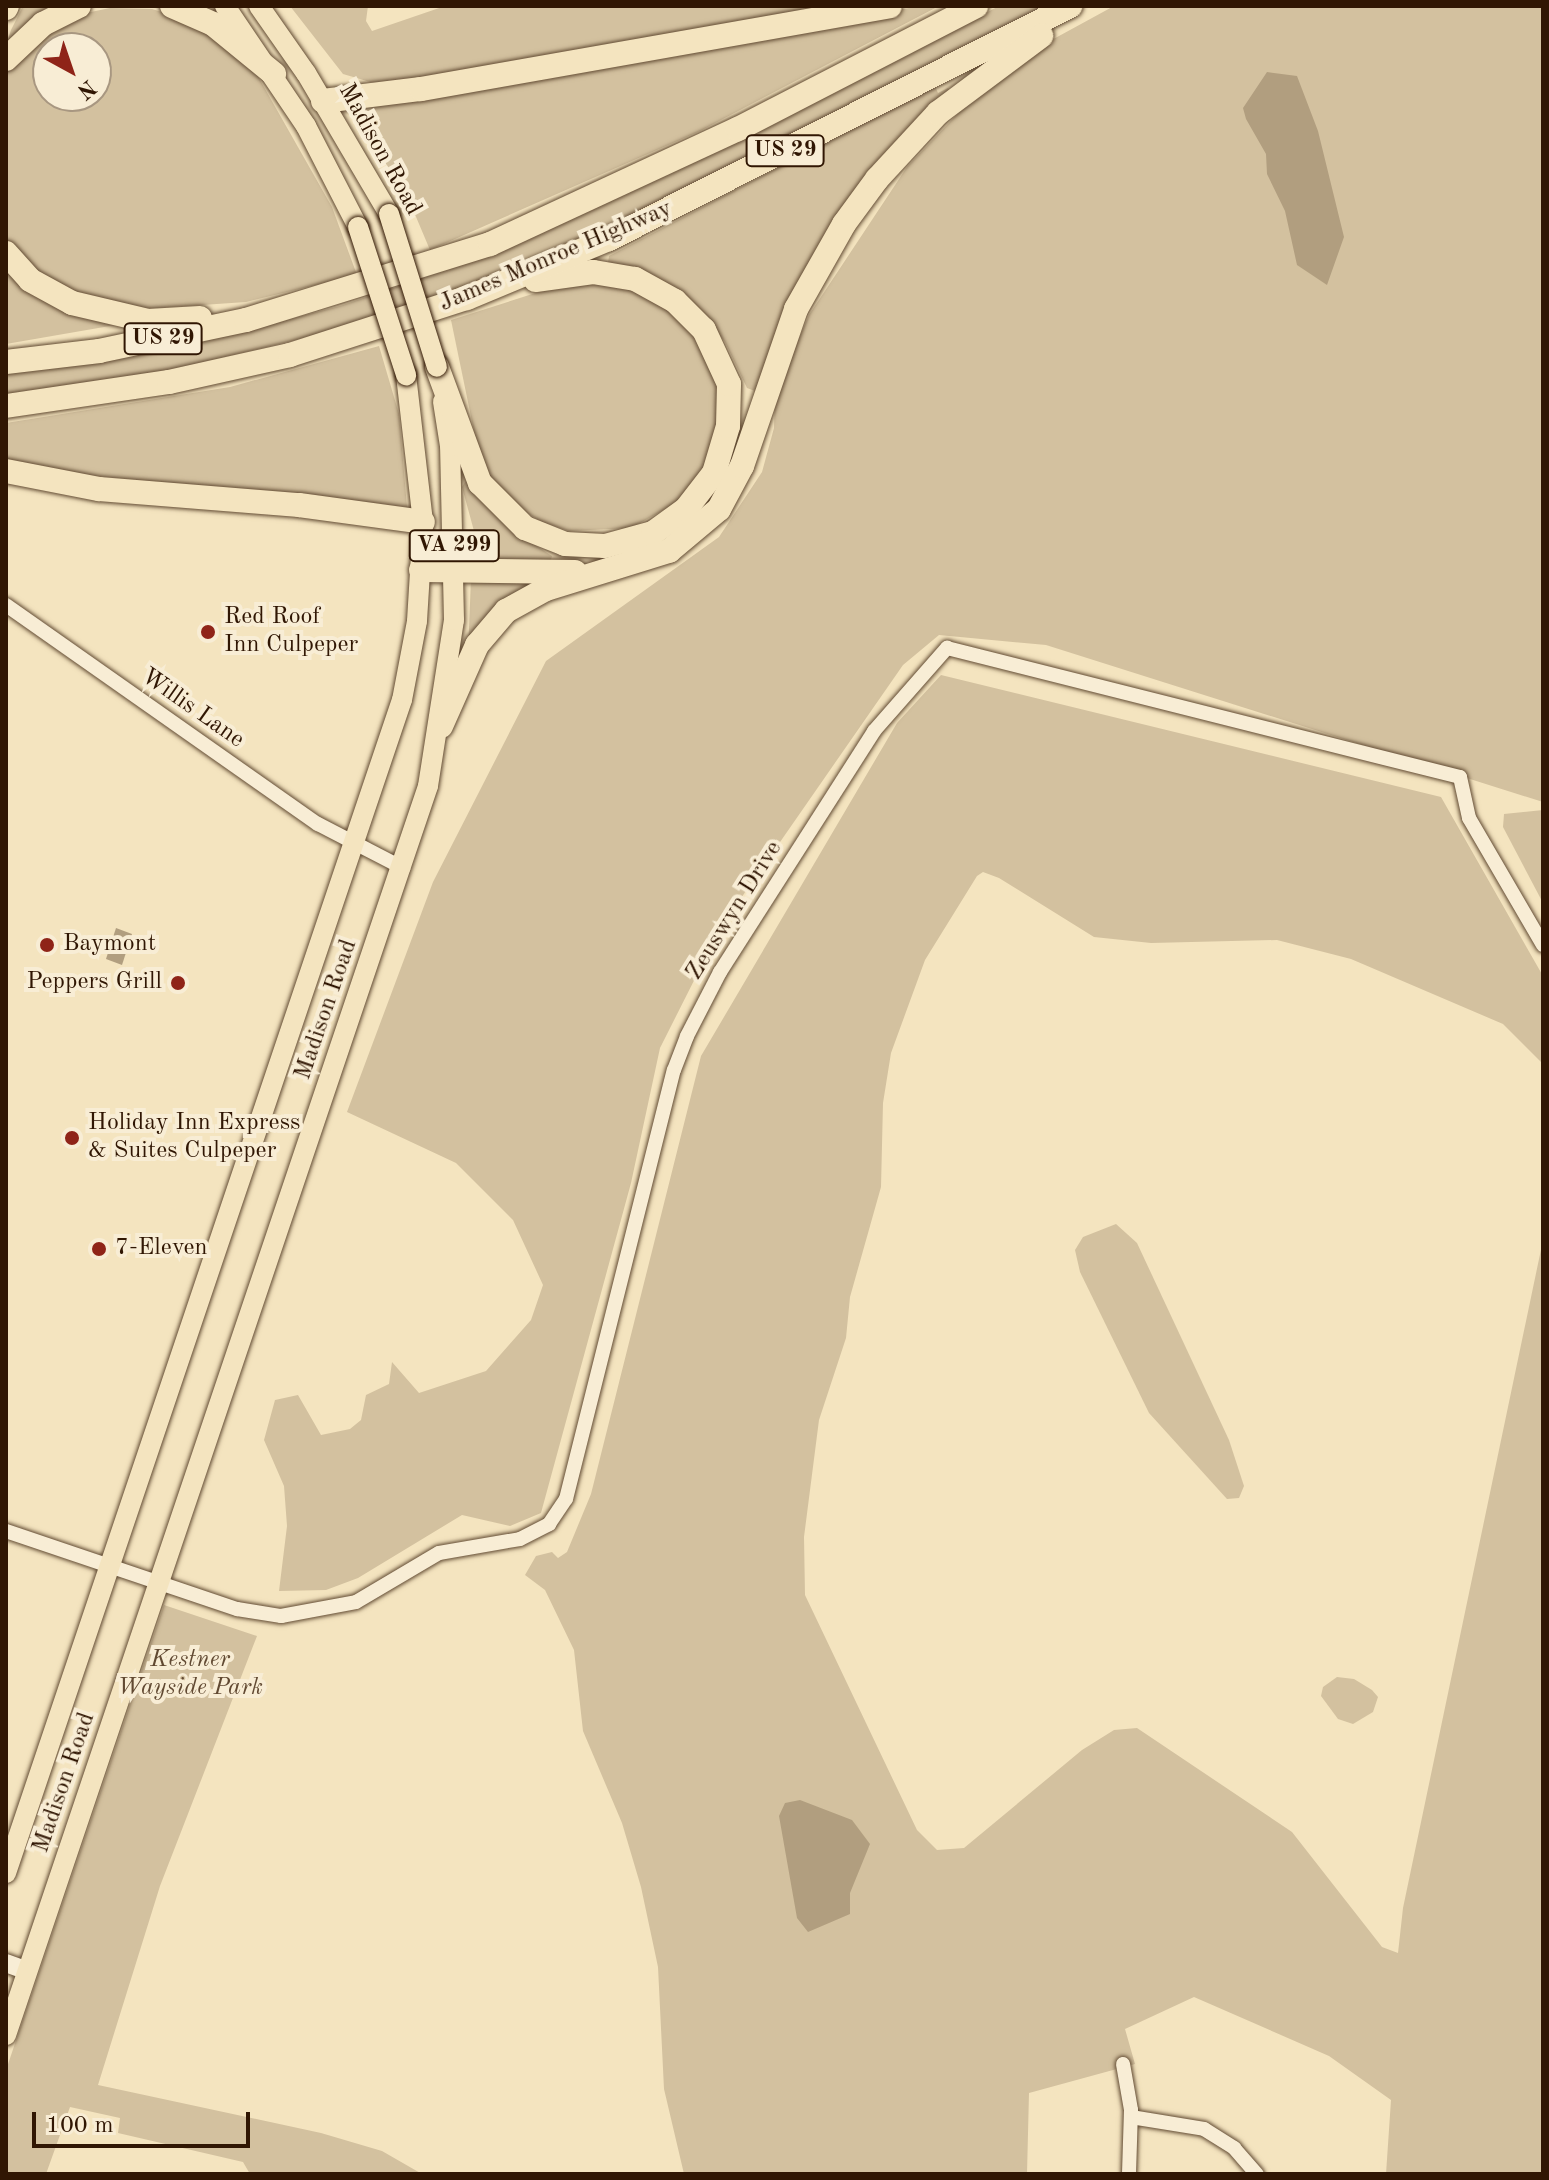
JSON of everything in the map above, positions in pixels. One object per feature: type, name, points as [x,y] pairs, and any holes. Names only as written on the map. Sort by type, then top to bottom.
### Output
[{"type":"highway","points":[[6,59],[43,24],[79,6]]},
{"type":"highway","points":[[172,6],[213,24],[274,74]]},
{"type":"highway","points":[[323,101],[421,89],[890,6]]},
{"type":"highway","name":"James Monroe Highway","points":[[6,362],[154,341],[317,302],[490,244],[620,187],[976,6]]},
{"type":"highway","name":"James Monroe Highway","points":[[6,406],[169,382],[290,355],[495,287],[609,239],[1070,6]]},
{"type":"highway","points":[[441,726],[477,645],[491,625],[546,589],[669,551],[719,509],[742,466],[796,309],[836,237],[877,179],[966,89],[1085,6]]},
{"type":"highway","points":[[6,253],[30,280],[72,303],[148,321],[317,302]]},
{"type":"highway","points":[[437,367],[480,483],[507,515],[544,538],[565,544],[628,542],[670,523],[706,485],[728,426],[729,384],[716,348],[692,316],[656,289],[613,273],[495,287]]},
{"type":"highway","points":[[6,471],[99,489],[299,505],[423,522]]},
{"type":"highway","points":[[421,570],[612,570]]},
{"type":"main road","name":"Madison Road","points":[[6,1873],[402,700],[421,570],[423,522],[406,375],[358,227],[274,74],[225,6]]},
{"type":"main road","name":"Madison Road","points":[[6,2035],[403,868],[441,726],[455,570],[450,446],[437,367],[389,214],[323,101],[259,6]]},
{"type":"street","name":"Willis Lane","points":[[6,605],[355,845],[403,868]]},
{"type":"street","name":"Zeuswyn Drive","points":[[160,1583],[261,1614],[307,1615],[356,1602],[439,1553],[520,1539],[549,1524],[566,1499],[674,1070],[687,1036],[720,972],[874,731],[947,648],[1460,777],[1469,818],[1543,945]]},
{"type":"street","points":[[6,1531],[160,1583]]},
{"type":"street","points":[[6,1963],[28,1971]]},
{"type":"street","points":[[1123,2064],[1131,2117],[1129,2174]]},
{"type":"street","points":[[1131,2117],[1204,2129],[1234,2148],[1257,2174]]},
{"type":"green space","points":[[23,6],[57,6],[7,43],[11,30]]},
{"type":"green space","points":[[290,6],[368,6],[366,21],[372,31],[445,6],[866,6],[377,84],[343,74]]},
{"type":"green space","points":[[920,6],[939,6],[700,131],[430,250],[411,205],[352,108]]},
{"type":"green space","points":[[999,6],[1048,6],[622,221],[521,265],[410,307],[296,340],[166,371],[6,395],[6,373],[198,343],[340,306],[488,256],[742,140]]},
{"type":"green space","points":[[1114,6],[1543,6],[1543,802],[1046,645],[939,635],[903,665],[721,927],[660,1048],[631,1183],[541,1513],[510,1526],[462,1515],[358,1578],[326,1590],[279,1591],[287,1526],[284,1486],[264,1440],[275,1400],[298,1395],[321,1435],[350,1429],[361,1420],[366,1395],[389,1384],[392,1362],[419,1393],[486,1371],[531,1320],[543,1285],[513,1220],[456,1163],[347,1112],[433,882],[546,661],[719,537],[762,472],[774,428],[775,394],[809,315],[907,167],[968,103],[1048,42]]},
{"type":"green space","points":[[110,8],[152,9],[201,24],[256,73],[332,207],[357,275],[246,302],[129,310],[51,285],[6,242],[6,73],[32,44],[32,112],[112,112],[112,32],[49,32],[86,13]]},
{"type":"green space","points":[[935,86],[938,93],[948,88],[954,95],[916,130],[767,360],[755,391],[747,388],[725,342],[693,302],[681,292],[608,263],[609,256]]},
{"type":"green space","points":[[6,267],[133,322],[6,344]]},
{"type":"green space","points":[[567,283],[633,285],[697,330],[717,375],[716,445],[685,498],[631,528],[569,531],[542,522],[519,508],[489,476],[475,436],[451,320]]},
{"type":"green space","points":[[379,346],[399,414],[407,507],[6,467],[6,423],[230,387]]},
{"type":"green space","points":[[467,479],[507,527],[552,556],[549,566],[469,562],[474,531],[462,487]]},
{"type":"green space","points":[[471,578],[541,580],[468,655]]},
{"type":"green space","points":[[941,675],[1441,797],[1543,976],[1543,1064],[1503,1024],[1351,959],[1277,940],[1151,943],[1094,937],[999,878],[983,872],[977,876],[925,960],[891,1053],[883,1103],[881,1187],[850,1297],[846,1338],[819,1420],[804,1537],[805,1595],[917,1830],[937,1850],[964,1848],[1082,1750],[1114,1730],[1137,1728],[1292,1832],[1382,1947],[1398,1953],[1403,1908],[1543,1240],[1543,2174],[1386,2174],[1391,2100],[1329,2056],[1194,1997],[1125,2029],[1135,2064],[1029,2093],[1027,2174],[684,2174],[664,2089],[658,1967],[641,1887],[622,1823],[583,1731],[574,1650],[545,1590],[525,1575],[536,1556],[552,1552],[558,1558],[567,1552],[591,1494],[701,1056],[897,723]]},
{"type":"green space","points":[[1543,810],[1543,903],[1503,827],[1504,814]]},
{"type":"green space","points":[[1116,1224],[1137,1243],[1229,1440],[1244,1486],[1239,1498],[1227,1499],[1149,1413],[1080,1272],[1075,1250],[1083,1237]]},
{"type":"green space","name":"Kestner Wayside Park","points":[[164,1605],[257,1636],[160,1886],[98,2085],[321,2133],[382,2151],[422,2174],[250,2174],[243,2162],[118,2133],[120,2118],[70,2107],[46,2174],[6,2174],[6,2070]]},
{"type":"green space","points":[[1337,1677],[1354,1679],[1372,1690],[1378,1697],[1373,1712],[1353,1724],[1338,1719],[1321,1696],[1323,1687]]},
{"type":"shaded area","points":[[1267,72],[1297,76],[1318,131],[1344,237],[1327,285],[1297,265],[1285,211],[1267,174],[1266,154],[1246,119],[1243,108]]},
{"type":"shaded area","points":[[116,928],[132,934],[122,965],[106,959]]},
{"type":"shaded area","points":[[800,1800],[852,1820],[870,1844],[850,1893],[850,1914],[808,1932],[797,1918],[779,1816],[785,1803]]},
{"type":"place","name":"Red Roof Inn Culpeper","points":[[208,632]]},
{"type":"place","name":"Baymont","points":[[47,945]]},
{"type":"place","name":"Peppers Grill","points":[[178,983]]},
{"type":"place","name":"Holiday Inn Express & Suites Culpeper","points":[[72,1138]]},
{"type":"place","name":"7-Eleven","points":[[99,1249]]}]
